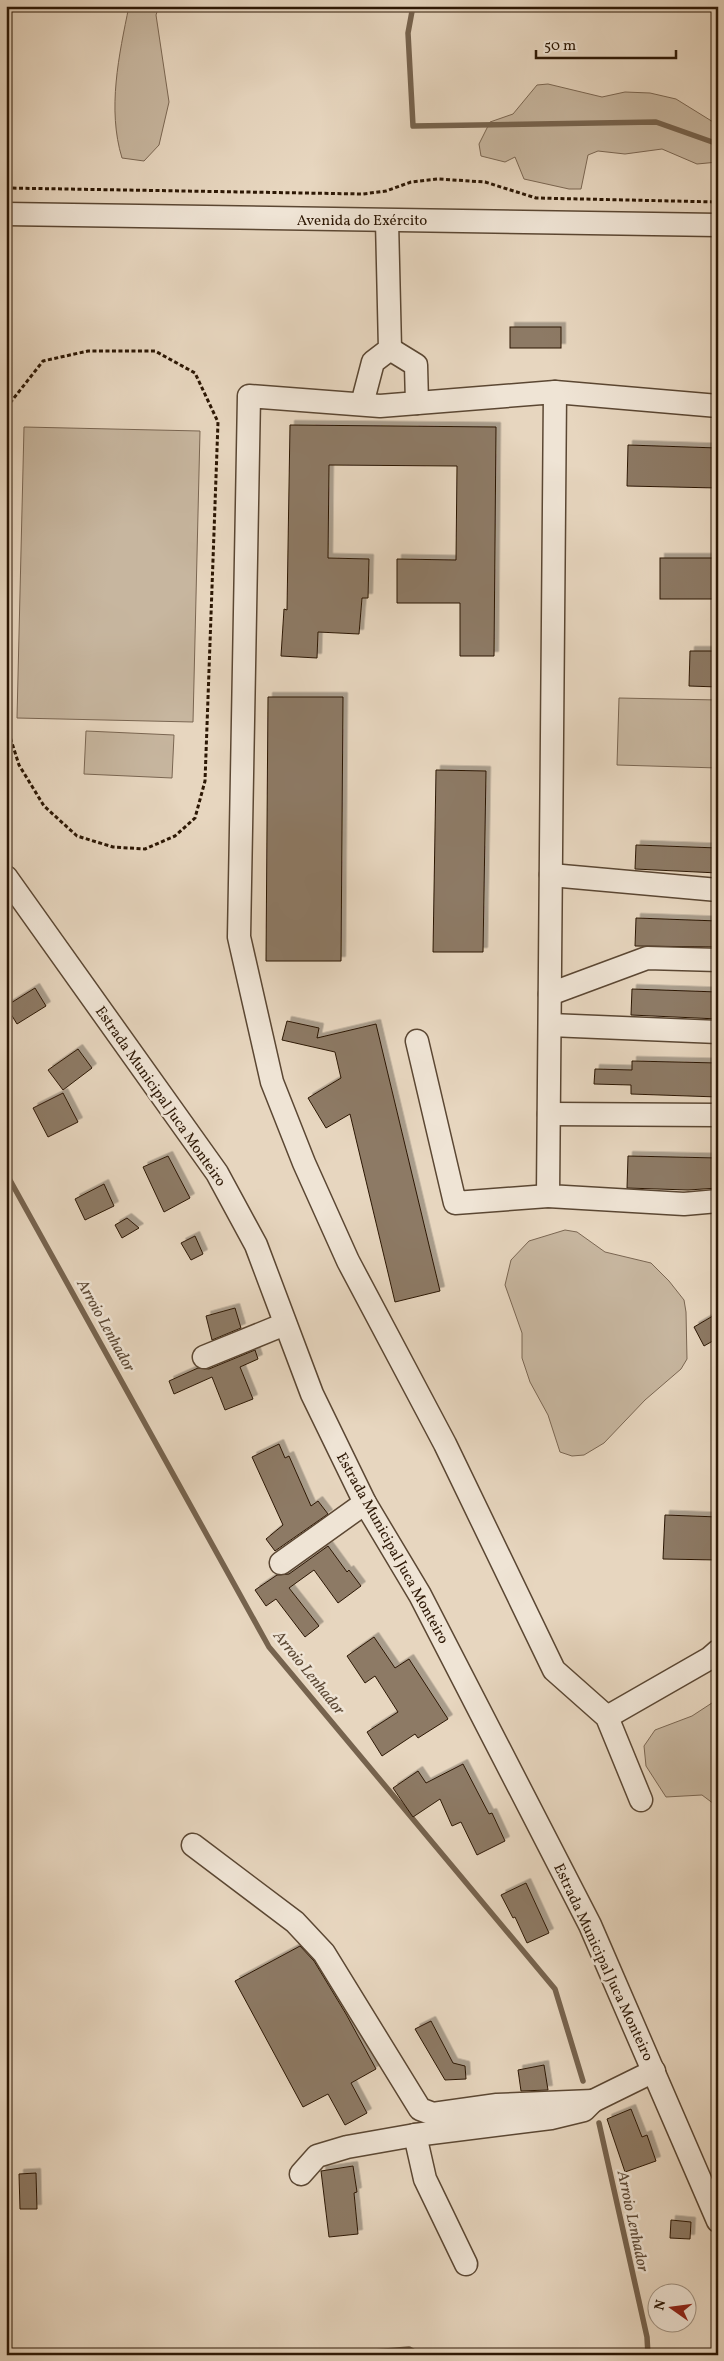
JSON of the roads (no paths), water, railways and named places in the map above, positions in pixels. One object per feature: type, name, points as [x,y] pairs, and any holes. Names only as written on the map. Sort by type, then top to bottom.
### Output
[{"type":"street","name":"Avenida do Exército","points":[[6,214],[718,225]]},
{"type":"street","points":[[387,221],[390,349]]},
{"type":"street","points":[[390,349],[416,365],[417,403]]},
{"type":"street","points":[[362,404],[373,362],[390,349]]},
{"type":"street","points":[[548,1196],[555,392]]},
{"type":"street","points":[[641,1800],[607,1717],[554,1670],[445,1444],[348,1261],[304,1163],[272,1082],[239,937],[249,396],[362,404],[417,403],[555,392],[718,406]]},
{"type":"street","points":[[551,875],[718,890]]},
{"type":"street","name":"Estrada Municipal Juca Monteiro","points":[[6,877],[217,1173],[256,1245],[312,1394],[365,1503],[420,1595],[590,1925],[718,2220]]},
{"type":"street","points":[[550,994],[647,958],[718,960]]},
{"type":"street","points":[[550,1025],[718,1032]]},
{"type":"street","points":[[417,1041],[455,1203],[548,1196],[684,1204],[718,1201]]},
{"type":"street","points":[[549,1114],[718,1115]]},
{"type":"street","points":[[204,1358],[285,1324]]},
{"type":"street","points":[[281,1563],[365,1503]]},
{"type":"street","points":[[607,1717],[715,1658]]},
{"type":"street","points":[[193,1845],[295,1922],[324,1953],[420,2108],[426,2112],[432,2114],[496,2105],[593,2100],[654,2071]]},
{"type":"street","points":[[300,2174],[316,2156],[329,2150],[415,2135],[551,2118],[584,2110],[593,2100]]},
{"type":"street","points":[[415,2135],[425,2179],[466,2264]]},
{"type":"waterway","points":[[413,6],[408,33],[413,126],[656,122],[718,144]]},
{"type":"waterway","name":"Arroio Lenhador","points":[[6,1173],[269,1647],[555,1989],[583,2081]]},
{"type":"waterway","name":"Arroio Lenhador","points":[[599,2123],[647,2337],[648,2355]]},
{"type":"waterway","points":[[361,2355],[362,2353],[409,2349],[420,2355]]}]
